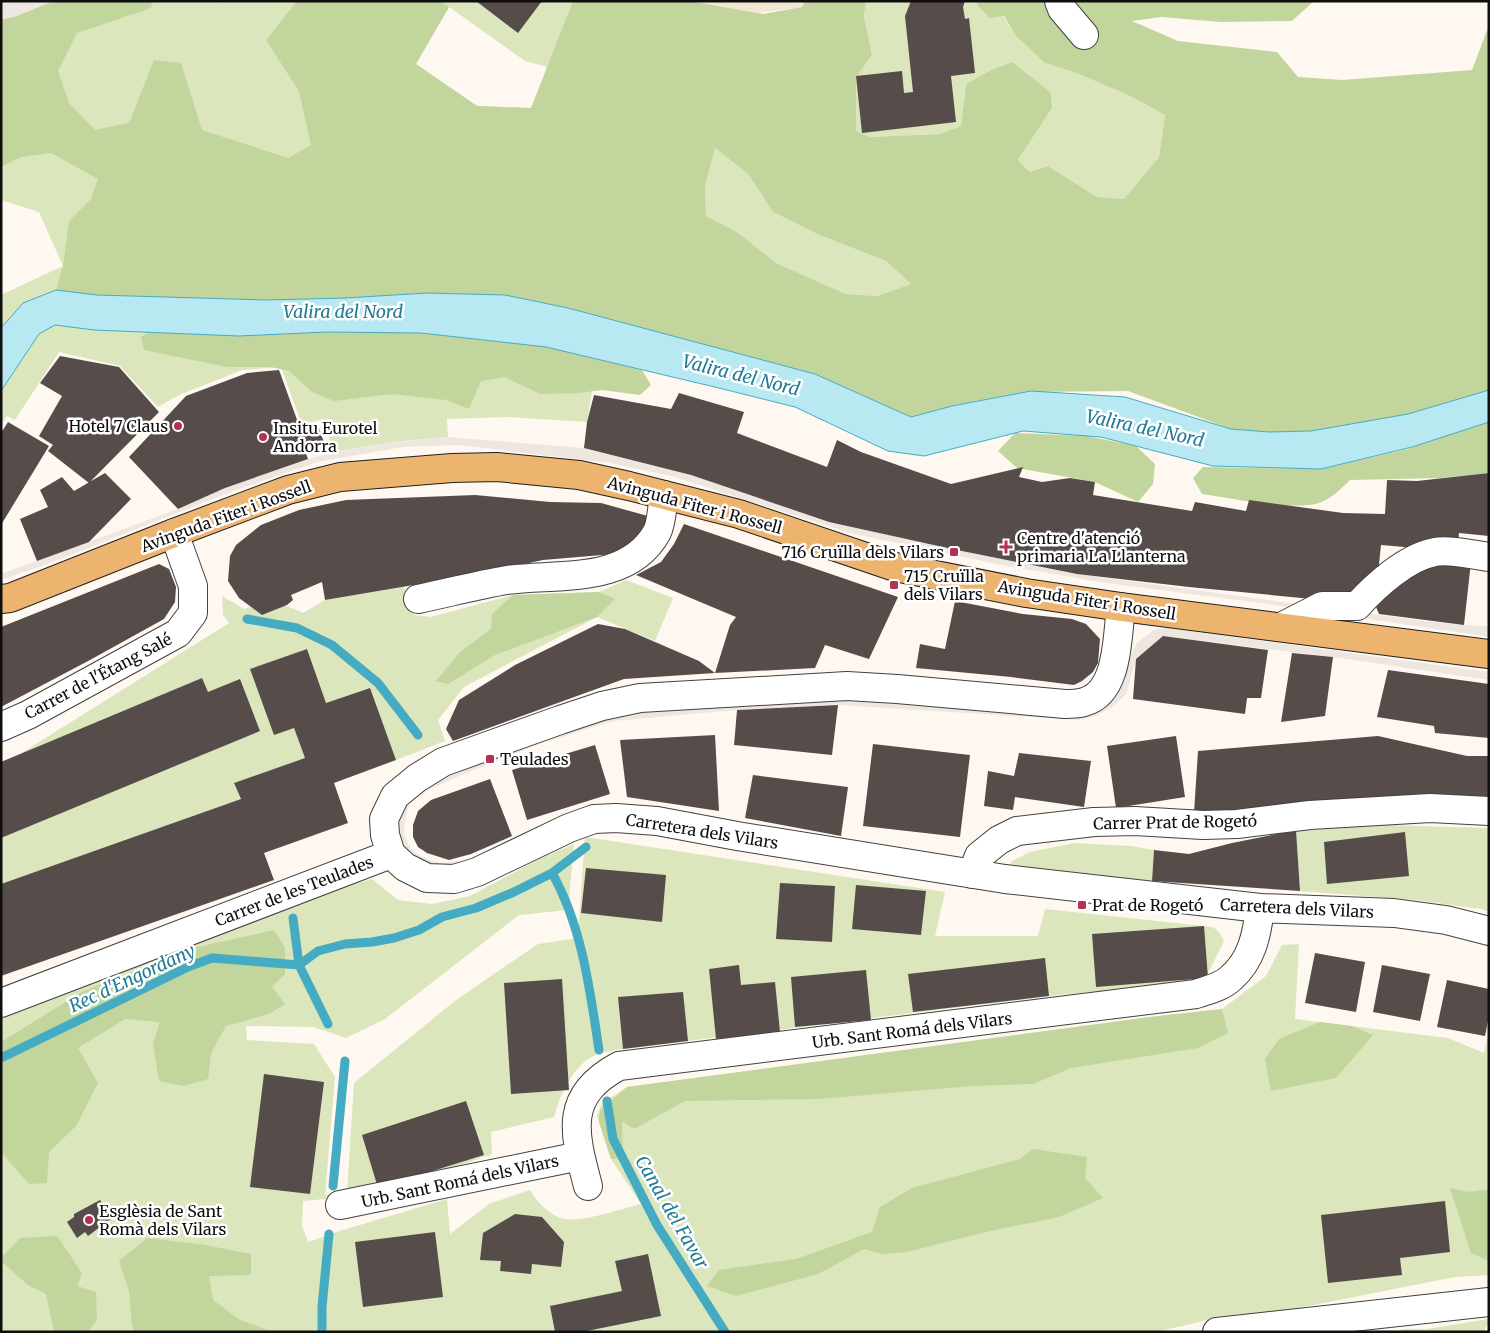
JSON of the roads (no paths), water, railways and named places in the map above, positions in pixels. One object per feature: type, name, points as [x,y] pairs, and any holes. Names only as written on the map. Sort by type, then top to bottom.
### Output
[{"type":"main road","name":"Avinguda Fiter i Rossell","points":[[4,599],[288,490],[340,477],[497,466],[579,475],[664,495],[739,514],[895,567],[1026,593],[1489,654]]},
{"type":"street","points":[[1059,1],[1062,9],[1084,35]]},
{"type":"street","points":[[418,599],[507,580],[590,574],[610,570],[627,562],[647,546],[658,531],[664,495]]},
{"type":"street","name":"Carrer de l'Étang Salé","points":[[1,727],[28,715],[178,632],[193,613],[193,586],[174,533]]},
{"type":"street","points":[[1281,628],[1322,606],[1357,606],[1370,592],[1414,558],[1437,551],[1489,556]]},
{"type":"street","points":[[391,854],[385,835],[384,820],[395,796],[417,778],[444,762],[602,706],[640,698],[847,686],[1065,704],[1085,702],[1109,682],[1114,665],[1121,607]]},
{"type":"street","name":"Carrer Prat de Rogetó","points":[[972,874],[979,856],[999,840],[1017,831],[1094,822],[1135,821],[1203,825],[1237,824],[1310,815],[1430,808],[1489,811]]},
{"type":"street","name":"Carretera dels Vilars","points":[[391,854],[405,867],[427,878],[454,879],[477,872],[569,828],[594,819],[616,818],[657,821],[972,874],[1260,908],[1394,913],[1446,920],[1489,931]]},
{"type":"street","name":"Carrer de les Teulades","points":[[1,1004],[391,854]]},
{"type":"street","name":"Urb. Sant Romá dels Vilars","points":[[588,1186],[580,1156],[577,1130],[577,1115],[580,1101],[606,1073],[619,1066],[1196,994],[1214,988],[1231,979],[1242,966],[1251,951],[1258,930],[1260,908]]},
{"type":"street","name":"Urb. Sant Romá dels Vilars","points":[[340,1206],[580,1156]]},
{"type":"street","points":[[1217,1332],[1489,1302]]},
{"type":"water","name":"Valira del Nord","points":[[56,290],[97,295],[266,300],[427,293],[505,295],[568,308],[815,374],[911,417],[952,406],[1031,391],[1125,397],[1231,429],[1269,432],[1311,431],[1408,414],[1489,390],[1489,422],[1412,447],[1321,469],[1213,466],[1101,437],[1023,431],[924,456],[888,451],[795,407],[546,347],[421,333],[326,332],[239,336],[94,330],[55,325],[39,334],[1,391],[1,328],[23,303]]},
{"type":"waterway","name":"Canal del Favar","points":[[247,619],[297,628],[332,645],[378,683],[418,735]]},
{"type":"waterway","name":"Rec d'Engordany","points":[[1,1058],[188,967],[212,958],[299,965],[318,951],[345,944],[394,938],[419,930],[442,917],[476,908],[514,892],[552,873],[586,847]]},
{"type":"waterway","name":"Canal del Favar","points":[[552,873],[562,893],[578,936],[588,982],[599,1050]]},
{"type":"waterway","points":[[293,918],[299,965],[328,1024]]},
{"type":"waterway","points":[[333,1186],[345,1061]]},
{"type":"waterway","name":"Canal del Favar","points":[[607,1101],[613,1139],[657,1225],[725,1332]]},
{"type":"waterway","points":[[322,1332],[322,1307],[329,1234]]},
{"type":"place","name":"Hotel 7 Claus","points":[[178,426]]},
{"type":"place","name":"Insitu Eurotel Andorra","points":[[263,437]]},
{"type":"place","name":"Centre d'atenció primaria La Llanterna","points":[[1006,547]]},
{"type":"place","name":"716 Cruïlla dels Vilars","points":[[954,552]]},
{"type":"place","name":"715 Cruïlla dels Vilars","points":[[894,585]]},
{"type":"place","name":"Teulades","points":[[490,759]]},
{"type":"place","name":"Prat de Rogetó","points":[[1082,905]]},
{"type":"place","name":"Esglèsia de Sant Romà dels Vilars","points":[[89,1220]]}]
